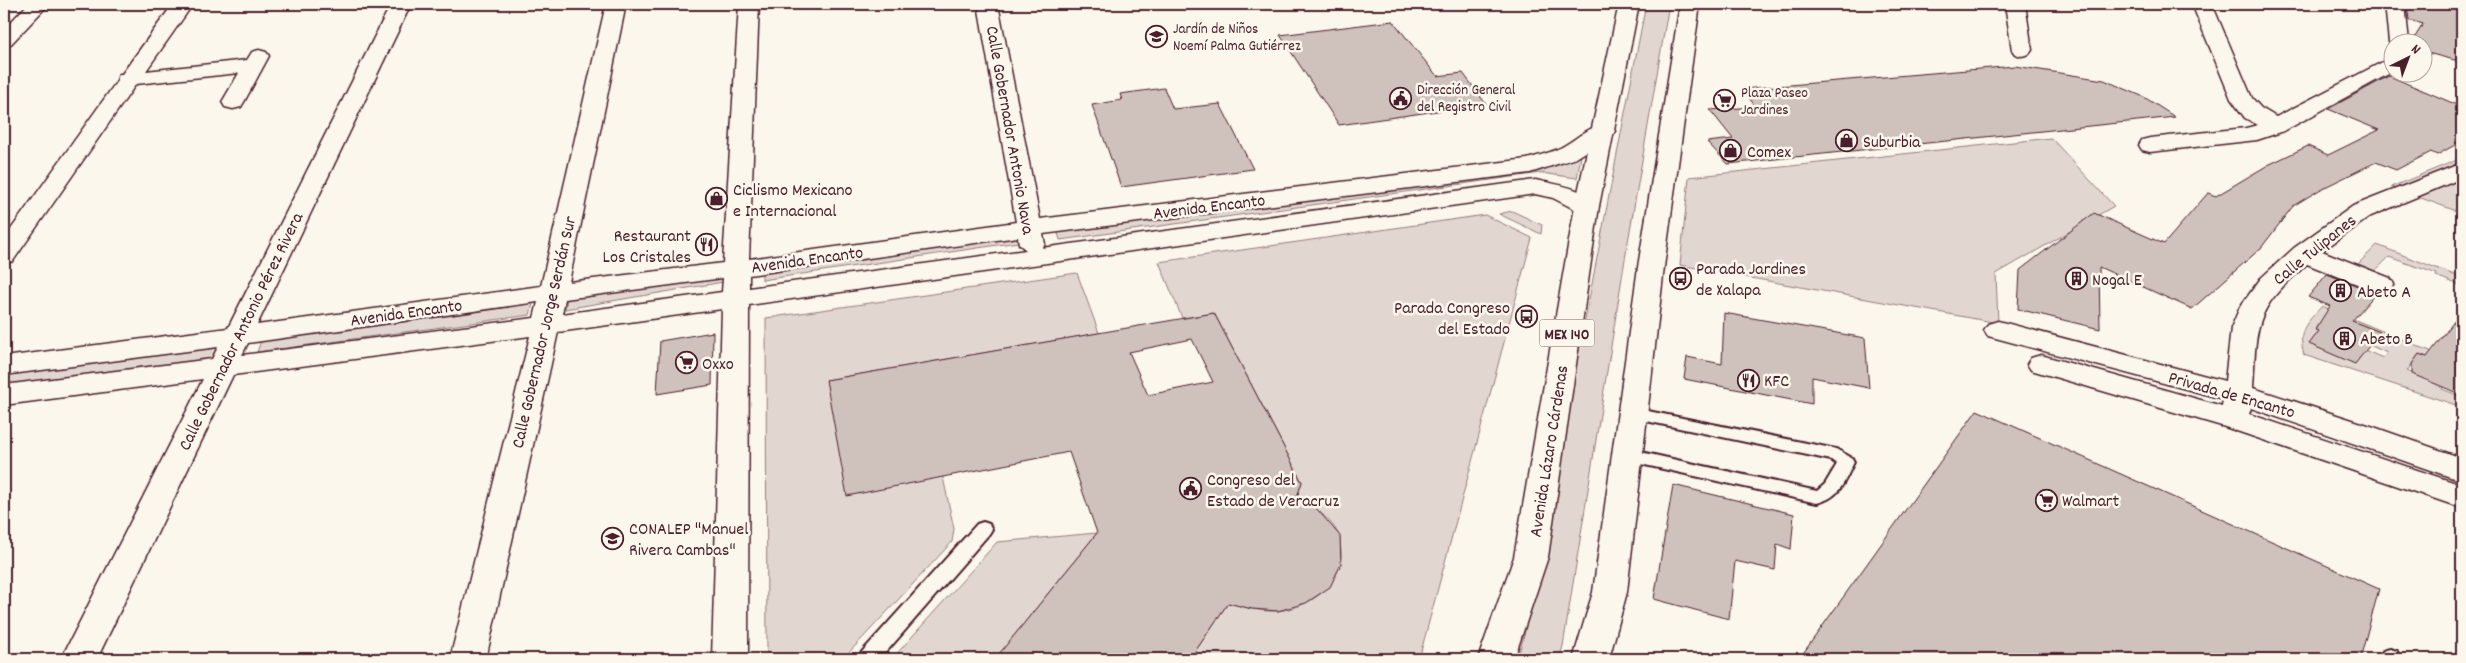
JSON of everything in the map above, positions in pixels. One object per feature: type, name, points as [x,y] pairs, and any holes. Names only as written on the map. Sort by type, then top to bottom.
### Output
[{"type":"main road","points":[[4,256],[183,4]]},
{"type":"main road","name":"Calle Gobernador Antonio Pérez Rivera","points":[[79,659],[401,4]]},
{"type":"main road","name":"Calle Gobernador Jorge Serdán Sur","points":[[468,659],[546,325],[616,4]]},
{"type":"main road","points":[[730,659],[737,284],[749,4]]},
{"type":"main road","name":"Calle Gobernador Antonio Nava","points":[[988,4],[1034,256]]},
{"type":"main road","name":"Avenida Lázaro Cárdenas","points":[[1496,659],[1531,557],[1587,206],[1629,4]]},
{"type":"main road","points":[[1592,659],[1610,592],[1651,267],[1690,4]]},
{"type":"main road","points":[[2015,4],[2022,50]]},
{"type":"main road","points":[[2202,4],[2242,99],[2253,113],[2276,126]]},
{"type":"main road","points":[[2395,4],[2398,32]]},
{"type":"main road","points":[[4,40],[36,7]]},
{"type":"main road","points":[[128,79],[257,60],[233,102]]},
{"type":"main road","points":[[2150,145],[2249,135],[2276,126],[2384,67]]},
{"type":"main road","name":"Avenida Encanto","points":[[4,395],[546,325],[737,284],[1028,228],[1530,166],[1568,153],[1604,131]]},
{"type":"main road","name":"Calle Tulipanes","points":[[2237,407],[2245,328],[2253,308],[2270,284],[2304,253],[2362,211],[2462,170]]},
{"type":"main road","name":"Avenida Encanto","points":[[4,366],[553,292],[737,284],[1034,256],[1536,187],[1560,192],[1587,206]]},
{"type":"main road","points":[[2304,253],[2381,284]]},
{"type":"main road","name":"Privada de Encanto","points":[[1998,330],[2237,407],[2462,497]]},
{"type":"main road","name":"Privada de Encanto","points":[[2040,364],[2360,433],[2462,470]]},
{"type":"lane","points":[[1627,455],[1817,496],[1826,496],[1830,492],[1846,462],[1836,455],[1633,413]]},
{"type":"lane","points":[[868,659],[983,529]]},
{"type":"shaded area","points":[[1646,4],[1669,4],[1624,265],[1563,646],[1559,659],[1517,659],[1524,636]]},
{"type":"shaded area","points":[[2051,138],[2114,206],[1996,274],[1998,323],[1680,265],[1689,177]]},
{"type":"shaded area","points":[[1583,145],[1577,178],[1541,173],[1060,240],[1055,223],[1533,158]]},
{"type":"shaded area","points":[[2462,158],[2462,213],[2391,187]]},
{"type":"shaded area","points":[[1512,211],[1542,225],[1541,234],[1499,214]]},
{"type":"shaded area","points":[[1485,215],[1532,238],[1419,659],[1190,659],[1228,603],[1264,611],[1277,611],[1301,605],[1322,593],[1336,574],[1340,563],[1340,538],[1327,519],[1297,497],[1302,482],[1214,313],[1182,318],[1159,262]]},
{"type":"shaded area","points":[[1016,228],[1018,242],[762,280],[762,263]]},
{"type":"shaded area","points":[[2377,245],[2462,278],[2462,286],[2436,276],[2437,274],[2389,257],[2375,271],[2358,264]]},
{"type":"shaded area","points":[[722,266],[723,282],[565,309],[569,289]]},
{"type":"shaded area","points":[[1077,273],[1099,333],[826,380],[943,477],[954,529],[952,542],[843,659],[767,659],[766,318]]},
{"type":"shaded area","points":[[536,292],[530,315],[257,352],[264,332]]},
{"type":"shaded area","points":[[2322,306],[2459,363],[2455,368],[2419,354],[2407,371],[2443,386],[2442,389],[2462,395],[2462,407],[2304,355],[2302,333],[2307,323]],"holes":[[[2335,314],[2380,332],[2369,345],[2387,353],[2383,358],[2315,329],[2318,324],[2324,326]]]},
{"type":"shaded area","points":[[233,336],[222,357],[4,385],[4,364]]},
{"type":"shaded area","points":[[1097,533],[995,659],[892,659],[997,542]]},
{"type":"building","points":[[2407,4],[2462,4],[2462,62],[2434,55],[2434,32],[2418,32],[2423,24],[2409,20]]},
{"type":"building","points":[[1393,21],[1437,76],[1463,73],[1486,104],[1339,125],[1280,35]]},
{"type":"building","points":[[2015,66],[2104,80],[2144,97],[2175,117],[1728,164],[1707,142],[1733,139],[1710,110],[1756,107],[1742,89]]},
{"type":"building","points":[[2384,79],[2384,82],[2403,82],[2462,107],[2462,141],[2437,155],[2431,152],[2396,170],[2376,162],[2321,189],[2293,206],[2261,248],[2192,309],[2099,267],[2100,329],[2018,309],[2020,270],[2094,213],[2164,244],[2208,193],[2216,196],[2268,165],[2308,146],[2328,155],[2379,130],[2328,109]]},
{"type":"building","points":[[1164,88],[1173,109],[1220,104],[1253,169],[1121,187],[1092,105],[1122,100],[1120,94]]},
{"type":"building","points":[[2327,274],[2376,293],[2352,321],[2380,332],[2355,364],[2309,344],[2319,331],[2315,330],[2330,306],[2308,297]]},
{"type":"building","points":[[2462,311],[2462,395],[2412,374],[2412,364],[2419,354],[2427,357]]},
{"type":"building","name":"Congreso del Estado de Veracruz","points":[[1214,313],[1302,482],[1297,497],[1317,509],[1340,536],[1341,564],[1330,587],[1306,603],[1278,611],[1252,609],[1228,603],[1190,659],[995,659],[1097,533],[1069,452],[847,496],[826,380]],"holes":[[[1192,339],[1213,382],[1148,395],[1129,352]]]},
{"type":"building","points":[[1724,313],[1865,338],[1869,388],[1812,377],[1812,404],[1684,379],[1687,357],[1722,364]]},
{"type":"building","name":"Oxxo","points":[[713,332],[712,385],[657,394],[660,341]]},
{"type":"building","name":"Walmart","points":[[1977,410],[2379,589],[2360,659],[1799,659]]},
{"type":"building","points":[[1673,485],[1794,514],[1791,549],[1777,544],[1775,570],[1735,561],[1729,619],[1654,599]]},
{"type":"place","name":"Jardín de Niños Noemí Palma Gutiérrez","points":[[1157,37]]},
{"type":"place","name":"Dirección General del Registro Civil","points":[[1401,98]]},
{"type":"place","name":"Plaza Paseo Jardines","points":[[1725,101]]},
{"type":"place","name":"Suburbia","points":[[1847,141]]},
{"type":"place","name":"Comex","points":[[1731,151]]},
{"type":"place","name":"Ciclismo Mexicano e Internacional","points":[[717,199]]},
{"type":"place","name":"Restaurant Los Cristales","points":[[707,245]]},
{"type":"place","name":"Parada Jardines de Xalapa","points":[[1680,278]]},
{"type":"place","name":"Nogal E","points":[[2076,279]]},
{"type":"place","name":"Abeto A","points":[[2341,291]]},
{"type":"place","name":"Parada Congreso del Estado","points":[[1526,317]]},
{"type":"place","name":"Abeto B","points":[[2344,338]]},
{"type":"place","name":"Oxxo","points":[[686,363]]},
{"type":"place","name":"KFC","points":[[1748,380]]},
{"type":"place","name":"Congreso del Estado de Veracruz","points":[[1191,489]]},
{"type":"place","name":"Walmart","points":[[2046,500]]},
{"type":"place","name":"CONALEP \"Manuel Rivera Cambas\"","points":[[613,538]]}]
